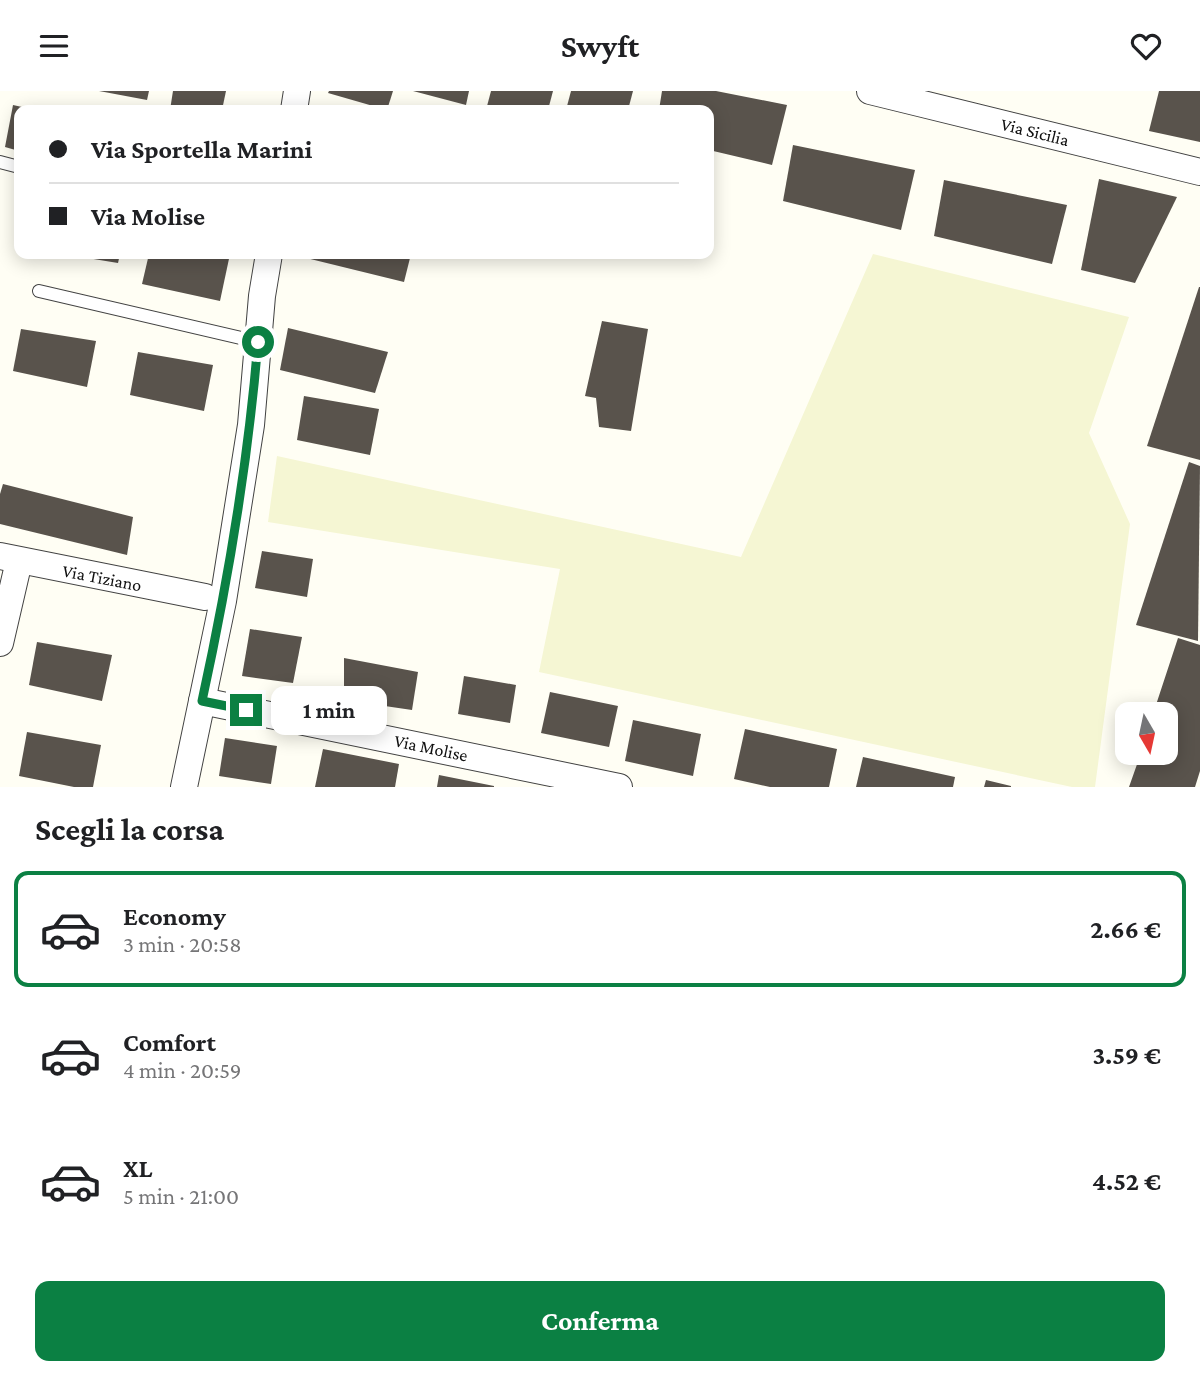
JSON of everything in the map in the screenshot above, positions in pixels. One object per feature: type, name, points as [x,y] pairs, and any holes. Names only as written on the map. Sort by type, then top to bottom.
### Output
[{"type":"street","name":"Via Sicilia","points":[[870,91],[946,100],[1200,172]]},
{"type":"street","points":[[184,787],[223,601],[251,425],[268,259]]},
{"type":"street","points":[[0,643],[9,559]]},
{"type":"street","name":"Via Tiziano","points":[[9,559],[205,597]]},
{"type":"street","name":"Via Molise","points":[[202,701],[619,787]]},
{"type":"lane","points":[[39,291],[258,342]]},
{"type":"green space","points":[[873,254],[1129,317],[1089,433],[1130,524],[1095,787],[1072,787],[539,672],[560,569],[268,522],[277,456],[741,557]]},
{"type":"building","points":[[99,91],[149,91],[147,100]]},
{"type":"building","points":[[173,91],[226,91],[223,105],[171,105]]},
{"type":"building","points":[[393,91],[389,105],[370,105],[328,93]]},
{"type":"building","points":[[413,91],[469,91],[466,105]]},
{"type":"building","points":[[491,91],[553,91],[549,105],[487,105]]},
{"type":"building","points":[[571,91],[633,91],[629,105],[567,105]]},
{"type":"building","points":[[662,91],[716,91],[787,105],[772,165],[714,151],[714,105],[660,105]]},
{"type":"building","points":[[1159,91],[1200,91],[1200,142],[1149,131]]},
{"type":"building","points":[[13,105],[14,150],[5,147]]},
{"type":"building","points":[[793,145],[915,170],[901,230],[783,201]]},
{"type":"building","points":[[1099,179],[1177,197],[1135,283],[1081,270]]},
{"type":"building","points":[[944,180],[1067,205],[1052,264],[934,236]]},
{"type":"building","points":[[94,259],[119,259],[118,263]]},
{"type":"building","points":[[148,259],[229,259],[220,301],[142,284]]},
{"type":"building","points":[[310,259],[410,259],[404,282]]},
{"type":"building","points":[[1200,287],[1200,460],[1147,446]]},
{"type":"building","points":[[602,321],[648,329],[631,431],[599,427],[596,398],[585,396]]},
{"type":"building","points":[[288,328],[388,352],[375,393],[280,370]]},
{"type":"building","points":[[21,329],[96,341],[87,387],[13,371]]},
{"type":"building","points":[[138,352],[213,365],[204,411],[130,395]]},
{"type":"building","points":[[304,396],[379,409],[370,455],[297,440]]},
{"type":"building","points":[[1189,462],[1200,466],[1198,641],[1136,625]]},
{"type":"building","points":[[3,484],[133,517],[127,555],[0,524],[0,494]]},
{"type":"building","points":[[262,551],[313,559],[307,597],[255,588]]},
{"type":"building","points":[[250,629],[302,637],[293,683],[242,676]]},
{"type":"building","points":[[1178,638],[1200,645],[1200,771],[1195,787],[1129,787],[1137,765],[1178,765],[1178,702],[1157,702]]},
{"type":"building","points":[[37,642],[112,655],[102,701],[29,685]]},
{"type":"building","points":[[344,658],[418,672],[412,710],[344,700]]},
{"type":"building","points":[[464,676],[516,685],[510,723],[458,714]]},
{"type":"building","points":[[550,692],[618,706],[609,747],[541,733]]},
{"type":"building","points":[[633,720],[701,734],[693,776],[625,761]]},
{"type":"building","points":[[745,729],[837,749],[829,787],[770,787],[734,779]]},
{"type":"building","points":[[27,732],[101,745],[93,787],[74,787],[19,776]]},
{"type":"building","points":[[225,738],[277,746],[271,784],[219,776]]},
{"type":"building","points":[[323,749],[399,764],[395,787],[315,787]]},
{"type":"building","points":[[863,757],[955,777],[953,787],[856,787]]},
{"type":"building","points":[[439,775],[494,786],[494,787],[437,787]]},
{"type":"building","points":[[986,780],[1011,786],[1011,787],[984,787]]},
{"type":"route","points":[[246,710],[202,701],[223,601],[251,425],[258,342]]}]
